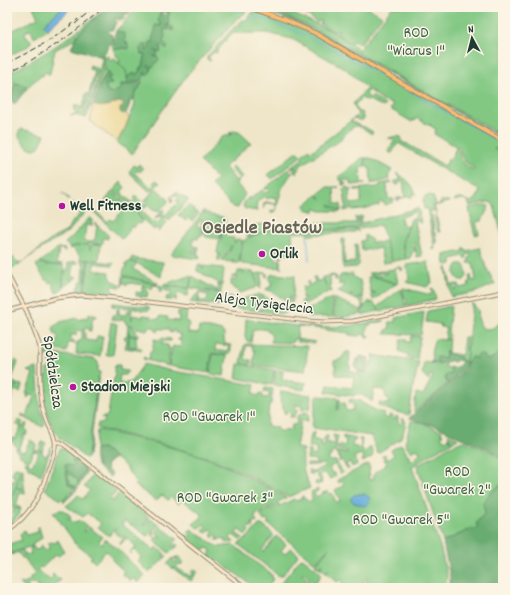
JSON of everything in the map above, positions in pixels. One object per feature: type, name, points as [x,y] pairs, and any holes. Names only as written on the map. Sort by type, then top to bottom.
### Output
[{"type":"main road","points":[[249,7],[315,33],[503,141]]},
{"type":"street","name":"Spółdzielcza","points":[[8,274],[24,306],[40,348],[42,403],[56,442]]},
{"type":"street","name":"Aleja Tysiąclecia","points":[[7,311],[56,298],[81,295],[313,322],[331,322],[353,321],[502,291]]},
{"type":"street","points":[[7,531],[26,515],[36,502],[54,453],[56,442],[60,442],[245,588]]},
{"type":"green space","points":[[33,7],[63,7],[44,24],[48,29],[34,38],[31,30],[24,32],[27,38],[31,40],[30,45],[7,57],[7,33],[38,18]]},
{"type":"green space","points":[[106,7],[108,7],[77,35],[75,39],[55,50],[49,75],[46,72],[28,87],[22,84],[14,83],[11,76],[7,78],[7,74],[59,44]]},
{"type":"green space","points":[[108,7],[128,7],[130,12],[128,15],[123,14],[125,19],[119,20],[115,18],[117,22],[113,30],[109,30],[108,32],[113,38],[103,56],[102,57],[71,48],[77,35]]},
{"type":"green space","points":[[136,7],[159,7],[161,13],[161,26],[156,25],[155,27],[157,27],[148,50],[146,52],[140,49],[141,54],[145,54],[143,68],[141,68],[136,76],[134,74],[127,77],[126,71],[118,62],[121,61],[114,51],[112,42],[113,39],[114,42],[127,44],[119,31],[115,33],[136,9]]},
{"type":"green space","points":[[159,7],[164,7],[162,14],[163,16],[167,9],[165,7],[170,7],[168,17],[170,25],[168,24],[166,26],[168,27],[168,25],[173,27],[173,31],[171,29],[164,30],[164,37],[166,38],[163,38],[164,40],[162,41],[168,48],[166,49],[162,45],[160,46],[161,51],[159,52],[155,50],[158,53],[154,56],[155,57],[157,56],[159,59],[153,67],[148,66],[151,67],[147,76],[145,72],[145,75],[141,80],[129,84],[127,77],[134,73],[136,75],[140,71],[139,68],[141,68],[141,66],[143,67],[145,54],[141,54],[140,49],[142,45],[147,45],[146,51],[150,48],[149,43],[153,42],[156,25],[161,26],[158,21],[159,14],[161,13]]},
{"type":"green space","points":[[171,7],[248,8],[187,75],[132,154],[117,142],[124,131],[135,105],[133,96],[142,81],[141,80],[145,72],[146,74],[151,66],[158,50]]},
{"type":"green space","name":"ROD \"Wiarus 1\"","points":[[260,7],[275,7],[310,21],[333,32],[356,47],[358,51],[392,7],[503,7],[503,136],[474,118],[473,119],[319,31],[280,13]]},
{"type":"green space","points":[[290,7],[367,7],[382,16],[360,44],[353,41],[351,43],[349,42],[338,35],[337,33],[339,30],[335,32],[320,24],[321,21],[319,20],[318,23],[305,14]]},
{"type":"green space","points":[[254,10],[291,24],[331,44],[501,141],[497,144],[500,143],[503,146],[503,153],[495,148],[494,149],[503,154],[503,239],[492,203],[488,202],[469,206],[468,201],[475,201],[480,191],[398,143],[392,153],[390,153],[388,151],[395,140],[388,138],[398,136],[401,137],[401,141],[406,144],[407,143],[445,166],[449,158],[451,159],[456,148],[464,163],[474,170],[474,168],[465,162],[459,148],[434,134],[436,129],[430,124],[430,126],[417,118],[412,122],[390,109],[393,105],[385,101],[384,102],[369,90],[366,94],[370,98],[372,96],[385,105],[384,107],[362,98],[355,105],[359,113],[362,112],[363,114],[361,118],[365,118],[361,121],[354,118],[358,115],[353,104],[367,88],[346,69],[292,39],[267,33],[232,33],[217,53],[214,52],[208,57],[211,60],[209,61],[207,57],[234,27],[241,26],[238,24],[243,20],[249,20],[247,17],[252,13],[255,14],[253,12]]},
{"type":"green space","points":[[263,10],[270,11],[290,19],[330,38],[503,139],[329,39],[297,23]]},
{"type":"green space","points":[[119,31],[125,34],[125,41],[127,44],[127,42],[129,49],[116,49],[116,45],[113,44],[115,33]]},
{"type":"green space","points":[[103,56],[104,70],[86,118],[75,115],[70,116],[87,109],[93,94]]},
{"type":"green space","points":[[107,56],[109,57],[110,61],[113,57],[126,71],[128,84],[120,84],[122,88],[113,93],[107,92],[105,85],[112,83],[108,80],[109,72],[106,72],[104,58]]},
{"type":"green space","points":[[90,65],[98,69],[90,96],[85,108],[75,112],[75,105],[83,107],[86,94],[89,94],[95,71],[89,69]]},
{"type":"green space","points":[[106,72],[109,72],[111,77],[109,77],[108,80],[112,84],[105,85],[107,92],[110,94],[117,90],[119,91],[120,88],[122,88],[120,84],[129,85],[135,82],[142,82],[138,91],[136,91],[137,93],[134,95],[135,97],[132,101],[130,100],[130,103],[128,103],[130,104],[125,114],[120,112],[120,108],[123,103],[118,102],[103,107],[93,105]]},
{"type":"green space","points":[[14,83],[22,84],[28,87],[14,105],[12,103],[13,99],[11,98]]},
{"type":"green space","points":[[353,119],[351,121],[373,132],[372,134],[356,126],[348,131],[336,144],[301,165],[296,173],[293,170],[296,168],[294,167],[289,170],[290,172],[293,172],[280,191],[280,197],[276,211],[274,213],[271,213],[271,211],[276,210],[275,204],[278,200],[270,197],[269,199],[264,196],[257,202],[257,211],[245,209],[243,206],[249,197],[250,199],[255,196],[254,194],[257,194],[262,190],[265,193],[270,191],[268,188],[265,190],[264,189],[303,158],[301,156],[309,149],[311,152]]},
{"type":"green space","points":[[22,129],[45,135],[39,147],[35,149],[28,148],[19,136],[19,131]]},
{"type":"green space","points":[[233,131],[239,132],[251,143],[225,167],[236,181],[239,178],[231,169],[232,167],[234,167],[242,177],[236,183],[245,194],[238,208],[233,207],[211,185],[217,179],[200,161],[224,135],[233,134],[229,133]]},
{"type":"green space","points":[[296,152],[298,152],[301,156],[272,179],[268,175]]},
{"type":"green space","points":[[362,158],[365,158],[365,166],[360,168],[361,183],[366,184],[351,185],[349,180],[343,180],[343,183],[346,183],[346,185],[342,185],[342,180],[340,180],[339,177]]},
{"type":"green space","points":[[365,158],[370,158],[392,170],[388,176],[390,179],[372,183],[370,168],[366,166]]},
{"type":"green space","points":[[139,164],[143,169],[140,172],[138,170],[137,172],[136,171],[134,173],[135,175],[136,174],[152,188],[154,185],[153,183],[156,180],[160,183],[151,191],[149,191],[129,172],[134,165],[137,167]]},
{"type":"green space","points":[[397,173],[409,182],[416,195],[414,193],[411,198],[409,196],[399,199],[399,201],[396,199],[405,197],[403,181],[399,181],[399,185],[395,184],[395,181],[400,180]]},
{"type":"green space","points":[[121,182],[125,188],[121,191],[123,193],[122,194],[133,203],[136,196],[140,200],[141,202],[136,207],[132,203],[127,203],[113,191]]},
{"type":"green space","points":[[392,183],[387,184],[388,199],[394,199],[393,202],[385,205],[384,202],[382,203],[381,201],[379,202],[379,205],[352,210],[351,207],[349,210],[344,211],[344,208],[346,208],[344,191],[342,190],[344,188],[348,187],[348,189],[352,189],[349,192],[350,204],[361,203],[361,190],[354,189],[377,187],[380,186],[380,184]]},
{"type":"green space","points":[[327,187],[339,187],[334,189],[335,204],[341,204],[341,211],[320,211],[315,209],[315,212],[306,209],[304,206],[317,195],[321,199],[318,194]]},
{"type":"green space","points":[[155,189],[167,198],[168,202],[159,211],[154,211],[144,202],[147,198],[149,199],[148,197],[151,193],[153,194],[152,193]]},
{"type":"green space","points":[[112,192],[133,211],[137,208],[137,215],[143,221],[140,224],[138,223],[133,228],[131,226],[129,229],[130,230],[122,239],[95,213],[96,211],[107,222],[110,219],[113,221],[124,209],[120,205],[108,200],[106,202],[105,201]]},
{"type":"green space","points":[[176,192],[189,200],[168,220],[160,214],[160,212],[163,209],[165,215],[178,203],[176,201],[179,199],[175,194],[171,197]]},
{"type":"green space","points":[[62,193],[82,211],[87,210],[69,231],[26,260],[53,238],[67,231],[79,215],[80,212],[74,204]]},
{"type":"green space","points":[[432,195],[436,205],[440,204],[442,200],[445,202],[446,200],[450,202],[433,206],[433,211],[429,212],[429,214],[433,217],[431,218],[433,220],[431,222],[434,222],[432,226],[434,226],[432,227],[433,229],[435,228],[433,232],[436,233],[434,233],[434,235],[437,235],[434,236],[434,238],[437,238],[435,241],[438,242],[434,244],[435,249],[432,250],[432,247],[434,246],[427,208],[424,209],[423,199],[425,196]]},
{"type":"green space","points":[[459,197],[464,199],[454,201]]},
{"type":"green space","points":[[266,201],[274,204],[265,203],[265,209],[263,208],[264,203]]},
{"type":"green space","points":[[141,203],[147,207],[144,207],[141,210],[152,222],[154,220],[157,223],[162,219],[159,216],[156,219],[155,218],[157,215],[160,215],[166,222],[166,224],[158,232],[159,230],[157,228],[154,230],[139,216],[138,207]]},
{"type":"green space","points":[[188,205],[194,209],[193,211],[199,213],[193,221],[186,217],[186,221],[178,215]]},
{"type":"green space","points":[[485,205],[489,206],[482,221],[476,222],[479,234],[475,235],[469,208]]},
{"type":"green space","points":[[418,208],[420,215],[414,216],[417,213],[414,212],[400,218],[402,220],[400,221],[402,221],[405,226],[408,226],[402,242],[406,259],[393,261],[380,225],[360,229],[359,217],[362,216],[363,218],[360,219],[362,223]]},
{"type":"green space","points":[[204,210],[205,214],[207,212],[211,215],[223,217],[220,239],[206,237],[204,234],[203,222],[200,220],[197,227],[201,227],[202,222],[202,235],[199,236],[198,239],[193,238],[193,245],[199,247],[198,252],[193,250],[192,252],[198,253],[198,257],[200,257],[199,259],[171,255]]},
{"type":"green space","points":[[436,214],[440,232],[438,232],[435,218]]},
{"type":"green space","points":[[90,217],[93,220],[93,222],[90,220],[92,226],[86,225],[84,241],[90,242],[90,244],[83,245],[90,245],[90,250],[91,245],[101,244],[99,260],[88,260],[84,290],[78,290],[78,287],[80,287],[80,282],[83,281],[84,263],[82,263],[79,259],[81,257],[72,248],[69,248],[81,245],[69,247],[65,243]]},
{"type":"green space","points":[[355,217],[358,218],[358,228],[308,230],[307,226],[305,226],[315,223],[356,223]]},
{"type":"green space","points":[[420,217],[421,223],[419,221],[415,222],[422,256],[417,257],[416,244],[414,243],[412,247],[415,248],[416,252],[412,252],[411,258],[406,259],[403,243],[411,219]]},
{"type":"green space","points":[[225,219],[225,235],[227,237],[234,238],[234,243],[237,239],[242,240],[239,263],[233,263],[233,260],[232,262],[222,261],[229,253],[232,245],[226,255],[218,261],[218,256],[220,255],[217,253],[219,242],[221,240],[224,220]]},
{"type":"green space","points":[[95,223],[109,236],[108,239],[103,238],[103,243],[91,244],[91,241],[95,240],[97,225],[95,225]]},
{"type":"green space","points":[[256,224],[276,227],[269,229],[270,227],[266,231],[247,237],[248,228],[252,228]]},
{"type":"green space","points":[[279,227],[294,230],[306,229],[308,231],[358,229],[358,232],[356,230],[355,232],[309,235],[308,232],[292,233],[293,254],[277,255],[278,249],[276,249],[274,258],[277,258],[276,261],[279,261],[281,256],[283,256],[281,257],[280,267],[282,268],[242,264],[240,260],[243,241],[252,236]]},
{"type":"green space","points":[[365,235],[371,239],[372,243],[385,242],[391,257],[391,262],[383,263],[380,248],[364,251],[362,250],[361,241],[365,240]]},
{"type":"green space","points":[[342,239],[344,239],[345,263],[343,263]]},
{"type":"green space","points":[[355,244],[357,244],[359,265],[357,267],[343,268],[343,264],[350,263],[345,263],[353,262],[354,264]]},
{"type":"green space","points":[[59,248],[65,249],[65,251],[63,251],[63,249],[59,249],[57,263],[63,264],[64,276],[64,269],[65,272],[67,272],[68,269],[69,264],[67,264],[75,261],[78,263],[74,263],[72,276],[77,277],[73,280],[69,278],[73,281],[56,293],[52,282],[49,283],[47,281],[36,265],[39,263],[46,265],[62,265],[40,262]]},
{"type":"green space","points":[[480,248],[486,267],[495,284],[476,292],[451,297],[446,268],[447,267],[451,285],[455,284],[455,290],[457,289],[456,284],[459,284],[460,288],[469,286],[469,275],[471,275],[472,281],[476,280],[473,263],[468,263],[469,258],[471,257],[470,254],[466,255],[467,258],[464,258],[463,256],[452,259],[452,264],[446,265],[444,257],[446,256],[443,255],[464,251],[463,249],[466,251]]},
{"type":"green space","points":[[11,257],[19,263],[18,265],[9,269],[7,262]]},
{"type":"green space","points":[[132,257],[163,262],[161,277],[131,260]]},
{"type":"green space","points":[[89,260],[114,263],[111,267],[111,265],[94,263],[94,270],[109,272],[111,279],[120,284],[120,287],[111,286],[113,293],[85,290]]},
{"type":"green space","points":[[131,261],[136,264],[133,269],[158,283],[123,275],[127,264],[125,264]]},
{"type":"green space","points":[[428,262],[432,283],[429,283],[427,287],[406,282],[409,278],[406,265]]},
{"type":"green space","points":[[458,264],[463,264],[465,267],[467,276],[464,280],[458,279],[455,275],[455,269]]},
{"type":"green space","points":[[200,265],[203,269],[203,266],[223,268],[222,285],[197,271],[198,266]]},
{"type":"green space","points":[[395,268],[397,284],[368,273],[381,271],[379,273],[380,276],[382,275],[382,271],[385,271],[385,274],[387,274],[386,270]]},
{"type":"green space","points":[[238,271],[243,271],[243,273],[245,271],[253,272],[257,283],[255,274],[262,273],[260,289],[257,285],[255,288],[240,293],[233,288],[233,286],[231,286],[231,280],[236,280],[236,275],[238,274]]},
{"type":"green space","points":[[272,274],[295,276],[293,297],[289,297],[289,299],[293,299],[292,303],[270,290],[266,290],[267,288],[271,287],[271,281],[269,280]]},
{"type":"green space","points":[[353,274],[353,277],[360,280],[364,302],[358,301],[359,298],[363,297],[362,296],[359,296],[357,300],[338,292],[338,290],[343,288],[343,283],[339,285],[339,277],[341,275]]},
{"type":"green space","points":[[333,275],[336,276],[337,280],[335,280],[335,276],[330,277],[331,292],[329,291],[303,305],[301,304],[302,300],[306,300],[306,298],[302,298],[303,286],[305,288],[309,285],[308,283],[310,285],[315,282],[313,277],[316,277],[316,281],[322,280],[322,277],[327,288],[323,277]]},
{"type":"green space","points":[[123,276],[157,285],[189,289],[188,296],[177,293],[176,301],[174,298],[172,300],[166,300],[167,296],[171,297],[171,291],[162,289],[161,292],[159,292],[160,286],[153,285],[152,289],[146,288],[146,291],[148,291],[147,297],[136,296],[136,292],[142,293],[142,286],[144,285],[131,283],[126,285],[126,283],[123,283],[122,287]]},
{"type":"green space","points":[[190,276],[189,288],[164,285],[164,284]]},
{"type":"green space","points":[[192,276],[217,290],[219,286],[217,285],[218,284],[222,286],[221,292],[190,288]]},
{"type":"green space","points":[[372,276],[396,284],[373,300],[371,293],[368,277]]},
{"type":"green space","points":[[403,288],[431,295],[431,289],[434,290],[436,299],[407,306],[407,298],[405,299]]},
{"type":"green space","points":[[401,289],[406,306],[380,311],[378,308],[379,311],[361,315],[365,305],[369,301],[371,302],[369,304],[373,302],[377,307]]},
{"type":"green space","points":[[201,291],[221,293],[220,299],[215,298],[214,302],[220,303],[219,306],[212,305],[213,303],[210,305],[190,302],[197,294],[199,295],[198,302],[199,298],[200,301],[207,301],[208,295],[198,293]]},
{"type":"green space","points":[[260,294],[257,306],[259,309],[258,311],[233,308],[229,297],[232,298],[232,302]]},
{"type":"green space","points":[[262,295],[288,309],[285,314],[259,311],[262,309],[263,304],[261,300]]},
{"type":"green space","points":[[332,298],[333,317],[309,317],[305,311]]},
{"type":"green space","points":[[334,298],[361,310],[363,306],[361,305],[364,305],[360,314],[345,317],[334,317]]},
{"type":"green space","points":[[113,303],[149,307],[149,310],[132,308],[132,320],[133,315],[143,317],[143,315],[159,319],[160,316],[168,317],[167,320],[179,321],[178,311],[187,312],[186,322],[189,322],[188,333],[198,334],[199,327],[222,331],[224,334],[225,344],[231,345],[231,348],[216,344],[215,350],[227,352],[228,348],[231,349],[230,354],[212,353],[209,373],[169,366],[173,346],[180,347],[181,341],[178,339],[181,339],[181,336],[179,336],[179,333],[175,333],[175,330],[173,330],[172,333],[169,332],[169,329],[158,329],[157,332],[154,327],[148,327],[147,330],[130,324],[135,329],[138,336],[129,335],[129,328],[128,347],[141,348],[141,351],[125,348],[127,340],[124,338],[127,336],[128,324],[126,324],[122,318],[121,321],[112,319],[112,315],[117,315],[117,309],[119,309],[119,314],[127,315],[127,310],[129,312],[130,308],[112,306]]},
{"type":"green space","points":[[472,303],[478,310],[478,317],[482,327],[486,329],[493,328],[500,324],[500,321],[503,321],[503,352],[501,351],[488,360],[481,354],[476,358],[472,357],[466,365]]},
{"type":"green space","points":[[451,306],[448,333],[448,353],[462,355],[464,337],[467,337],[466,363],[465,361],[460,360],[461,358],[459,356],[456,357],[452,354],[447,353],[446,352],[445,358],[436,362],[432,361],[433,355],[431,355],[435,339],[447,340],[447,339],[445,339],[446,328],[441,327],[440,324],[426,322],[428,311]]},
{"type":"green space","points":[[424,312],[421,335],[385,334],[386,330],[388,330],[390,326],[389,322],[395,322],[395,318]]},
{"type":"green space","points":[[92,314],[97,317],[93,317],[91,331],[89,331],[89,328],[85,328],[85,330],[81,331],[77,330],[76,335],[71,335],[71,339],[74,341],[75,345],[73,343],[68,343],[67,352],[56,350],[53,342],[59,340],[53,329],[54,326],[60,322],[77,318],[81,320],[81,318],[87,318],[89,316],[88,315]]},
{"type":"green space","points":[[246,319],[298,326],[297,339],[293,339],[293,342],[291,343],[271,342],[271,336],[268,331],[257,329],[253,330],[251,342],[247,341],[245,337]]},
{"type":"green space","points":[[384,320],[368,325],[366,335],[371,336],[370,337],[366,337],[365,335],[361,334],[360,336],[349,335],[349,333],[325,330],[325,327],[348,326]]},
{"type":"green space","points":[[111,322],[117,324],[113,355],[106,355]]},
{"type":"green space","points":[[298,326],[323,327],[323,329]]},
{"type":"green space","points":[[82,332],[85,332],[85,339],[89,341],[96,341],[97,336],[102,338],[101,336],[103,336],[100,356],[76,354],[77,342],[82,340]]},
{"type":"green space","points":[[129,336],[136,336],[136,347],[129,346]]},
{"type":"green space","points":[[412,336],[420,337],[417,359],[407,358],[409,355],[399,351],[401,339],[407,339],[406,342],[410,342]]},
{"type":"green space","points":[[161,338],[171,339],[171,341],[162,342],[162,344],[168,345],[168,348],[170,348],[168,366],[143,359],[145,357],[145,359],[149,359],[154,339],[160,340]]},
{"type":"green space","points":[[297,339],[315,342],[297,342]]},
{"type":"green space","points":[[246,344],[308,346],[305,371],[253,365],[255,350],[253,350],[253,347],[249,345],[246,346],[245,358],[247,360],[251,360],[251,365],[241,363],[244,346]]},
{"type":"green space","points":[[446,351],[447,353],[455,355],[456,357],[458,356],[461,358],[460,360],[465,361],[466,366],[470,358],[476,358],[477,355],[481,354],[488,360],[501,351],[503,352],[503,460],[487,448],[436,426],[409,418],[466,369],[466,367],[448,383],[445,376],[451,374],[449,367],[457,367],[462,361],[457,360],[453,362],[450,360],[449,363],[446,362],[446,364],[430,362],[436,362],[437,357],[445,358]]},
{"type":"green space","name":"Stadion Miejski","points":[[46,352],[53,353],[53,355],[46,355],[46,357],[44,357],[44,377],[47,377],[47,369],[50,369],[50,361],[52,361],[56,354],[95,359],[98,362],[98,372],[100,372],[89,455],[98,377],[87,458],[76,451],[77,448],[74,449],[57,435],[48,417],[44,397],[43,356]]},
{"type":"green space","points":[[346,352],[350,352],[350,371],[354,373],[366,373],[367,362],[372,363],[373,355],[419,362],[414,381],[409,415],[379,406],[379,403],[389,404],[388,398],[386,398],[385,390],[374,389],[372,402],[358,394],[354,396],[326,392],[328,385],[352,388],[354,377],[336,375],[336,366],[334,365],[334,361],[341,359]]},
{"type":"green space","points":[[213,354],[227,356],[224,376],[210,374]]},
{"type":"green space","points":[[360,356],[369,358],[366,373],[358,372],[358,369],[355,368],[356,359],[360,359]]},
{"type":"green space","points":[[15,360],[18,363],[11,381],[16,383],[15,388],[17,384],[22,385],[20,392],[14,390],[9,408],[7,405],[7,399],[9,398],[7,394],[7,384]]},
{"type":"green space","points":[[424,362],[446,366],[449,368],[452,375],[445,379],[448,383],[414,412],[416,393],[423,395],[433,376],[430,375],[428,380],[422,373]]},
{"type":"green space","name":"ROD \"Gwarek 1\"","points":[[144,364],[167,370],[255,385],[253,394],[259,396],[260,393],[263,394],[262,397],[269,398],[269,392],[264,391],[265,388],[273,389],[271,404],[269,404],[267,426],[276,427],[278,431],[291,430],[292,425],[297,424],[297,417],[304,412],[307,412],[309,414],[308,421],[301,420],[296,448],[304,449],[304,452],[301,451],[300,453],[303,454],[304,471],[310,488],[288,497],[248,475],[213,459],[159,443],[97,428],[98,423],[104,423],[105,419],[102,417],[106,417],[108,414],[115,376],[115,365],[120,365],[120,370],[128,371],[125,375],[120,375],[119,382],[130,383]]},
{"type":"green space","points":[[238,364],[274,370],[272,385],[236,378]]},
{"type":"green space","points":[[37,368],[40,405],[45,425],[43,427],[22,417],[23,414],[23,416],[27,417],[34,396],[29,395],[28,398],[28,394],[26,394],[33,373],[27,371]]},
{"type":"green space","points":[[275,370],[283,371],[282,380],[307,383],[305,384],[304,390],[274,385]]},
{"type":"green space","points":[[281,391],[311,395],[310,409],[305,407],[304,410],[302,410],[302,406],[296,405],[295,409],[298,409],[294,417],[290,417],[291,412],[287,411],[287,413],[284,413],[283,405],[280,402]]},
{"type":"green space","points":[[317,396],[338,398],[337,410],[340,399],[340,402],[345,403],[345,410],[353,410],[354,405],[349,403],[350,399],[361,401],[360,402],[377,411],[384,413],[383,417],[389,419],[389,415],[393,416],[393,419],[395,420],[396,416],[398,417],[398,423],[402,424],[403,418],[406,422],[403,434],[400,439],[378,453],[371,436],[314,428],[312,425]]},
{"type":"green space","points":[[18,420],[23,422],[21,426],[23,427],[26,423],[27,424],[25,430],[28,431],[26,435],[22,436],[24,437],[17,451],[20,448],[19,450],[24,452],[30,440],[37,445],[31,454],[33,454],[30,460],[28,460],[28,463],[32,465],[39,453],[35,451],[33,453],[35,449],[43,452],[42,454],[46,456],[52,446],[41,475],[28,467],[27,462],[26,464],[26,461],[15,449],[17,448],[13,442],[10,442],[12,438],[10,437],[15,439],[21,427],[16,424]]},
{"type":"green space","name":"ROD \"Gwarek 5\"","points":[[411,421],[423,423],[442,431],[441,434],[443,434],[441,438],[447,441],[449,437],[448,434],[458,439],[452,442],[449,438],[451,443],[434,452],[412,467],[440,546],[447,576],[446,588],[360,588],[368,579],[366,578],[358,588],[356,588],[357,586],[354,583],[351,587],[352,588],[347,588],[349,586],[347,585],[345,588],[341,585],[343,581],[340,579],[338,582],[334,580],[336,577],[334,579],[326,573],[329,569],[326,572],[320,568],[322,565],[319,568],[315,565],[329,548],[315,563],[267,523],[269,521],[264,521],[260,514],[279,504],[280,506],[294,499],[296,501],[302,498],[302,496],[308,502],[312,502],[311,492],[318,489],[318,491],[314,493],[316,497],[328,491],[329,494],[332,493],[336,502],[340,501],[335,490],[344,485],[342,481],[339,483],[337,480],[368,464],[370,468],[370,475],[368,476],[370,480],[374,479],[373,475],[376,471],[387,464],[382,456],[385,454],[387,460],[394,455],[391,450],[400,445],[402,445],[409,455],[409,459],[415,460],[420,454],[419,451],[416,449],[411,452],[405,443]]},
{"type":"green space","name":"ROD \"Gwarek 3\"","points":[[99,430],[170,447],[212,460],[250,478],[286,498],[255,515],[257,522],[255,521],[252,524],[252,528],[247,528],[249,531],[245,536],[239,530],[236,533],[243,538],[240,540],[233,535],[230,538],[234,542],[226,543],[222,538],[216,540],[218,537],[216,535],[213,538],[211,535],[213,531],[211,529],[207,533],[203,531],[206,527],[204,524],[200,528],[197,528],[193,524],[201,518],[202,515],[183,500],[178,504],[171,497],[168,500],[162,495],[156,501],[135,485],[136,483],[125,466],[103,448],[95,449],[97,431]]},
{"type":"green space","points":[[314,432],[313,439],[322,442],[321,446],[325,446],[324,438],[326,436],[328,436],[327,442],[334,444],[335,441],[333,435],[338,436],[335,451],[347,453],[347,451],[337,449],[338,445],[345,446],[346,439],[343,439],[343,436],[356,439],[353,441],[352,446],[357,447],[357,449],[360,449],[361,441],[359,439],[362,439],[361,448],[364,452],[371,447],[373,454],[372,457],[363,462],[362,460],[364,459],[361,454],[354,457],[357,465],[352,467],[350,462],[346,464],[349,469],[348,470],[342,460],[339,462],[339,454],[332,452],[331,456],[329,456],[329,461],[336,461],[343,473],[340,474],[335,464],[329,468],[336,476],[331,479],[325,472],[320,475],[322,483],[317,485],[315,484],[316,481],[321,482],[316,473],[312,474],[312,476],[310,473],[309,474],[308,470],[313,472],[325,466],[324,464],[307,466],[307,464],[316,464],[316,460],[307,459],[308,450],[311,451],[311,455],[315,456],[316,454],[316,447],[309,447],[311,434]]},
{"type":"green space","name":"ROD \"Gwarek 2\"","points":[[463,441],[489,451],[503,461],[503,483],[491,492],[485,513],[477,522],[477,529],[471,529],[443,542],[417,466],[448,447]]},
{"type":"green space","points":[[42,442],[46,443],[42,451],[39,450]]},
{"type":"green space","points":[[60,448],[63,448],[84,465],[86,468],[84,472],[87,470],[78,488],[64,502],[63,501],[75,489],[83,476],[63,500],[61,498],[60,500],[45,489]]},
{"type":"green space","points":[[103,448],[115,458],[106,466],[107,470],[112,474],[110,477],[99,469],[95,459],[95,449]]},
{"type":"green space","points":[[73,459],[77,462],[79,460],[86,468],[78,484],[77,479],[73,477],[72,474],[67,477],[70,480],[69,482],[71,485],[76,486],[74,488],[68,484],[66,473],[68,472],[66,472],[65,464],[72,466],[74,464]]},
{"type":"green space","points":[[15,467],[21,468],[12,498],[16,488],[23,489],[16,487],[22,468],[25,493],[20,492],[16,506],[21,508],[14,508],[21,509],[18,517],[9,525],[8,523],[10,523],[14,509],[12,508],[14,500],[7,497],[7,483],[9,483],[9,481],[13,482],[15,476],[12,474]]},
{"type":"green space","points":[[94,473],[117,491],[112,497],[109,495],[108,497],[113,501],[119,493],[149,517],[143,525],[144,526],[150,519],[159,525],[152,531],[154,532],[153,535],[156,538],[152,535],[152,532],[148,536],[125,521],[122,524],[154,550],[156,547],[165,554],[163,555],[164,557],[166,555],[167,556],[152,570],[151,569],[148,572],[138,562],[141,557],[134,550],[130,554],[129,553],[136,546],[126,538],[120,545],[119,544],[125,537],[124,536],[122,538],[114,532],[116,529],[114,529],[109,536],[98,527],[101,523],[87,513],[83,517],[66,506],[78,495],[83,499],[90,490],[84,487]]},
{"type":"green space","points":[[503,483],[503,588],[450,588],[450,576],[443,542],[471,529],[477,529],[477,522],[485,513],[483,503],[491,492]]},
{"type":"green space","points":[[63,510],[70,515],[67,519],[68,520],[71,517],[70,520],[74,523],[78,520],[87,526],[84,531],[86,532],[89,527],[102,537],[99,541],[102,544],[105,539],[117,548],[145,576],[139,582],[137,582],[134,578],[131,581],[122,574],[124,571],[112,560],[112,556],[106,551],[95,563],[90,558],[92,556],[74,543],[53,512]]},
{"type":"green space","points":[[259,525],[262,525],[273,534],[262,550],[264,552],[276,536],[286,544],[281,551],[285,554],[290,548],[298,554],[282,576],[279,576],[238,544],[246,539]]},
{"type":"green space","points":[[160,526],[177,539],[172,546],[174,547],[176,543],[178,546],[169,553],[154,541],[157,536],[161,539],[162,538],[155,532]]},
{"type":"green space","points":[[37,527],[39,527],[42,537],[41,539],[34,542],[34,544],[32,544],[33,546],[16,551],[23,550],[25,555],[31,554],[30,548],[34,547],[35,550],[40,549],[40,546],[42,545],[44,550],[49,549],[48,543],[54,543],[58,540],[64,551],[59,556],[54,556],[42,568],[40,567],[37,570],[50,580],[53,577],[53,574],[61,580],[49,588],[38,588],[36,584],[34,585],[33,583],[27,586],[28,588],[24,588],[20,583],[24,584],[31,579],[30,578],[35,573],[19,553],[14,553],[12,555],[14,551],[11,555],[7,545],[7,539],[9,544],[22,540],[20,535],[24,530],[26,535],[38,532]]},
{"type":"green space","points":[[191,529],[218,547],[235,546],[272,575],[273,579],[267,588],[264,588],[265,586],[262,584],[259,587],[260,588],[256,588],[218,561],[216,562],[209,557],[211,550],[207,548],[201,552],[184,537],[186,535],[189,537],[191,535],[188,532]]},
{"type":"green space","points":[[177,556],[184,562],[176,567],[191,577],[193,574],[191,572],[194,569],[198,571],[191,581],[174,569],[174,567],[173,569],[167,564],[173,558],[175,563],[177,560],[174,558],[177,558]]},
{"type":"green space","points":[[301,558],[321,573],[315,583],[303,573],[301,574],[313,584],[310,588],[303,586],[301,588],[285,588],[283,586],[281,588],[277,588]]},
{"type":"sand","points":[[117,102],[123,103],[123,107],[120,108],[120,112],[123,114],[126,113],[129,118],[117,142],[90,121],[93,108],[91,107],[92,105],[108,106]]},
{"type":"water","points":[[63,7],[66,7],[69,10],[48,29],[43,25]]},
{"type":"water","points":[[364,494],[370,498],[369,503],[365,506],[354,503],[350,499],[354,495]]},
{"type":"waterway","points":[[223,7],[243,12],[244,9]]},
{"type":"waterway","points":[[248,17],[262,18],[305,35],[382,76],[499,142]]},
{"type":"waterway","points":[[307,234],[309,260]]},
{"type":"railway","points":[[75,24],[94,7]]},
{"type":"railway","points":[[7,73],[58,43],[82,26],[104,7]]},
{"type":"railway","points":[[7,63],[53,38],[78,19]]},
{"type":"place","name":"Well Fitness","points":[[62,206]]},
{"type":"place","name":"Orlik","points":[[262,254]]},
{"type":"place","name":"Stadion Miejski","points":[[73,387]]},
{"type":"district","name":"Osiedle Piastów","points":[[262,229]]}]
